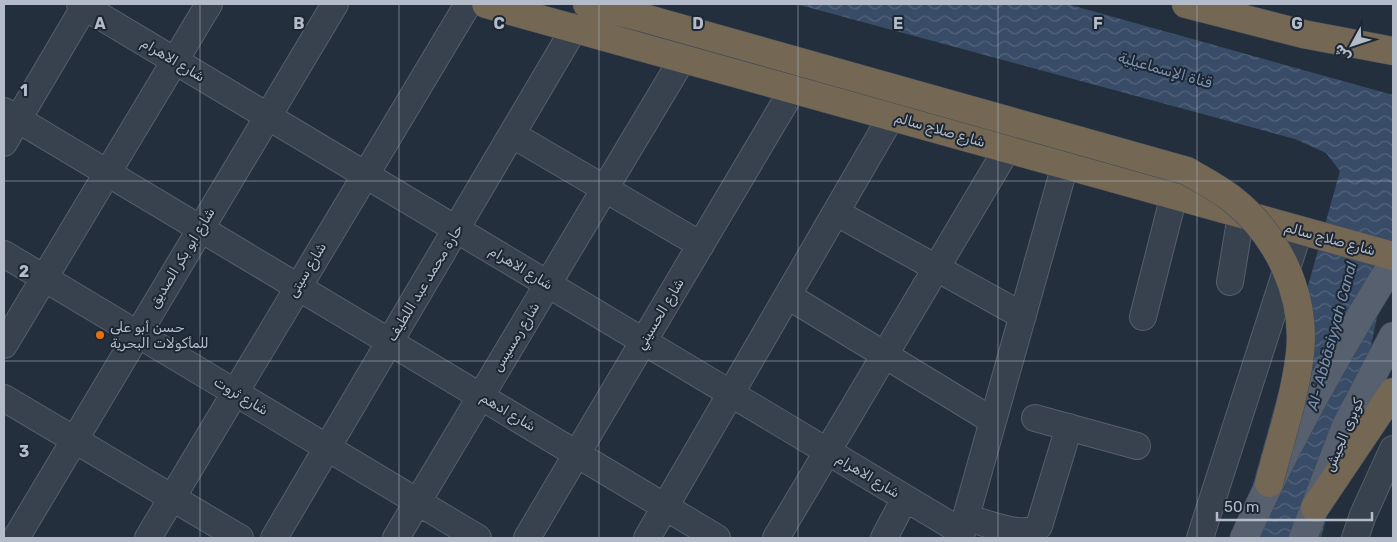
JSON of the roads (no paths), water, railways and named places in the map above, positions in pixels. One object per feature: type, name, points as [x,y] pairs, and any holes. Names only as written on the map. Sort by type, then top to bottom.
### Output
[{"type":"highway","name":"شارع صلاح سالم","points":[[486,4],[575,27],[1393,258]]},
{"type":"highway","points":[[587,4],[644,18],[1187,172],[1233,200],[1251,216],[1280,256],[1297,303],[1300,328],[1296,377],[1269,483]]},
{"type":"highway","points":[[1186,4],[1303,34],[1393,51]]},
{"type":"highway","points":[[1315,508],[1393,392]]},
{"type":"main road","points":[[1244,538],[1269,483],[1360,314],[1393,258]]},
{"type":"main road","name":"كوبرى الجيش","points":[[1303,538],[1346,426],[1393,336]]},
{"type":"street","points":[[4,345],[209,4]]},
{"type":"street","name":"شارع ابو بكر الصديق","points":[[16,538],[266,116],[335,4]]},
{"type":"street","name":"شارع سيتى","points":[[148,538],[364,174],[468,4]]},
{"type":"street","points":[[4,143],[11,115],[84,5]]},
{"type":"street","name":"شارع الاهرام","points":[[84,5],[456,230],[828,452],[962,529],[1025,532],[1036,530],[1039,526],[1070,427]]},
{"type":"street","name":"حارة محمد عبد اللطيف","points":[[274,538],[575,27]]},
{"type":"street","name":"شارع رمسيس","points":[[396,538],[683,58]]},
{"type":"street","name":"شارع الحسيني","points":[[527,538],[793,89]]},
{"type":"street","name":"شارع ادهم","points":[[11,115],[717,538]]},
{"type":"street","points":[[646,538],[837,213],[891,116]]},
{"type":"street","points":[[513,135],[701,245]]},
{"type":"street","points":[[776,538],[1007,149]]},
{"type":"street","points":[[962,529],[1065,165]]},
{"type":"street","points":[[1143,318],[1174,196]]},
{"type":"street","points":[[837,213],[1023,316]]},
{"type":"street","points":[[1230,282],[1241,215]]},
{"type":"street","points":[[1200,538],[1299,231]]},
{"type":"street","name":"شارع ثروت","points":[[4,254],[478,538]]},
{"type":"street","points":[[788,296],[993,421]]},
{"type":"street","points":[[4,398],[240,538]]},
{"type":"street","points":[[1035,418],[1137,446]]},
{"type":"street","points":[[1355,538],[1362,515],[1393,449]]},
{"type":"street","points":[[884,538],[906,498]]},
{"type":"water","points":[[796,4],[1067,4],[1393,95],[1393,240],[1366,370],[1321,538],[1238,538],[1340,171],[1326,153],[1295,139]]},
{"type":"place","name":"حسن أبو على للمأكولات البحرية","points":[[100,335]]},
{"type":"water label","name":"قناة الإسماعيلية","points":[[1165,70]]},
{"type":"water label","name":"Al-ʿAbbāsiyyah Canal","points":[[1332,336]]}]
